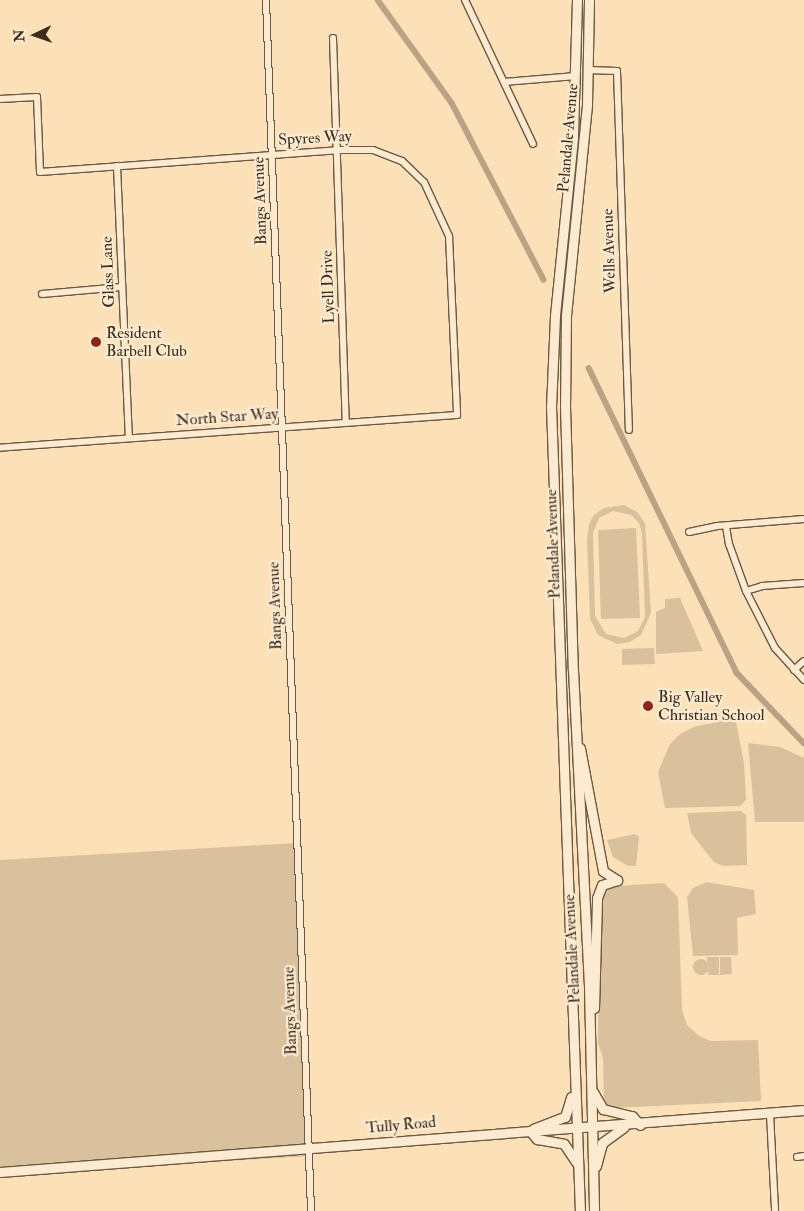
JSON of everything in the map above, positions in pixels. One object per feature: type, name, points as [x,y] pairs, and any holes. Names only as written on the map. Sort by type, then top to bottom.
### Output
[{"type":"main road","name":"Pelandale Avenue","points":[[577,0],[576,76],[555,316],[551,406],[580,1211]]},
{"type":"main road","name":"Pelandale Avenue","points":[[589,0],[588,70],[566,316],[565,406],[576,737],[590,1032],[594,1211]]},
{"type":"main road","points":[[576,737],[589,784],[603,871],[617,880],[602,886],[597,898],[596,996],[590,1032]]},
{"type":"main road","name":"Pelandale Avenue","points":[[576,1083],[565,1117],[538,1125],[530,1131],[537,1139],[566,1146],[578,1169]]},
{"type":"main road","points":[[591,1088],[603,1109],[632,1116],[640,1125]]},
{"type":"main road","name":"Tully Road","points":[[0,1172],[530,1131],[640,1125],[804,1110]]},
{"type":"main road","name":"Pelandale Avenue","points":[[592,1172],[604,1140],[625,1127],[640,1125]]},
{"type":"street","name":"Bangs Avenue","points":[[266,0],[311,1211]]},
{"type":"street","points":[[465,0],[533,144]]},
{"type":"street","name":"Lyell Drive","points":[[332,38],[346,422]]},
{"type":"street","name":"Wells Avenue","points":[[588,70],[617,71],[629,430]]},
{"type":"street","points":[[504,82],[576,76]]},
{"type":"street","name":"Spyres Way","points":[[0,99],[37,97],[40,172],[336,150],[373,150],[402,160],[424,182],[445,224],[451,248],[457,415]]},
{"type":"street","name":"Glass Lane","points":[[117,166],[129,438]]},
{"type":"street","points":[[42,294],[122,287]]},
{"type":"street","name":"North Star Way","points":[[0,448],[457,415]]},
{"type":"street","points":[[689,532],[726,526],[804,520]]},
{"type":"street","points":[[726,526],[729,544],[746,591],[775,648],[804,680]]},
{"type":"street","points":[[746,591],[762,586],[804,583]]},
{"type":"street","points":[[794,670],[804,661]]},
{"type":"street","points":[[770,1114],[775,1211]]},
{"type":"shaded area","points":[[624,505],[637,512],[645,523],[651,613],[641,635],[630,642],[617,644],[598,635],[590,619],[587,540],[589,524],[594,515],[604,508]],"holes":[[[613,511],[631,515],[639,523],[642,533],[645,617],[638,631],[624,638],[606,634],[595,616],[593,533],[599,518]]]},
{"type":"shaded area","points":[[636,528],[640,618],[601,619],[598,530]]},
{"type":"shaded area","points":[[680,598],[703,651],[656,654],[656,612],[665,608],[665,599]]},
{"type":"shaded area","points":[[654,648],[655,664],[622,665],[622,649]]},
{"type":"shaded area","points":[[721,721],[736,722],[744,763],[746,800],[740,806],[665,808],[658,772],[670,744],[680,734],[694,727]]},
{"type":"shaded area","points":[[748,743],[780,747],[804,758],[804,822],[755,822]]},
{"type":"shaded area","points":[[741,811],[746,815],[747,865],[723,866],[714,862],[691,833],[687,813]]},
{"type":"shaded area","points":[[635,834],[639,837],[636,866],[628,866],[613,857],[607,840]]},
{"type":"shaded area","points":[[297,843],[311,1156],[0,1175],[0,860]]},
{"type":"shaded area","points":[[706,882],[754,890],[756,914],[737,918],[738,955],[693,956],[687,897],[693,888]]},
{"type":"shaded area","points":[[664,883],[678,897],[682,1010],[687,1025],[699,1036],[711,1041],[758,1040],[761,1101],[613,1108],[604,1103],[603,1058],[598,1043],[599,900],[604,890],[616,886]]},
{"type":"shaded area","points":[[707,957],[719,957],[719,975],[708,975]]},
{"type":"shaded area","points":[[720,957],[731,957],[732,974],[720,975]]},
{"type":"shaded area","points":[[701,959],[707,961],[709,967],[707,973],[701,975],[695,973],[693,967],[695,961]]},
{"type":"waterway","points":[[378,0],[452,103],[544,280]]},
{"type":"waterway","points":[[589,368],[737,673],[804,743]]},
{"type":"place","name":"Resident Barbell Club","points":[[96,342]]},
{"type":"place","name":"Big Valley Christian School","points":[[648,706]]}]
